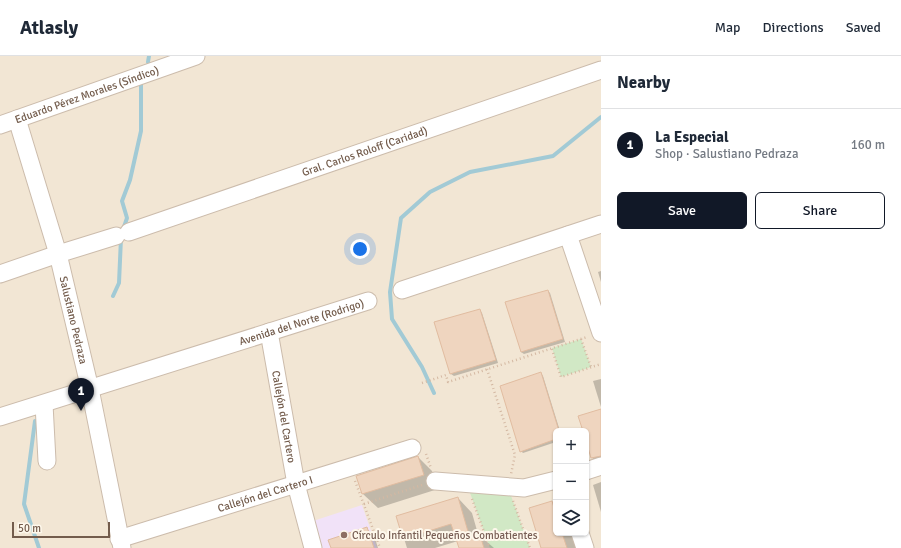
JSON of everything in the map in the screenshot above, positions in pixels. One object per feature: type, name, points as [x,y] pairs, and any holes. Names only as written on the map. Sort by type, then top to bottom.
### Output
[{"type":"street","name":"Eduardo Pérez Morales (Síndico)","points":[[0,125],[196,56]]},
{"type":"street","name":"Gral. Carlos Roloff (Caridad)","points":[[0,274],[122,234],[601,70]]},
{"type":"street","name":"Salustiano Pedraza","points":[[17,119],[58,254],[90,389],[120,543]]},
{"type":"street","points":[[402,290],[601,224]]},
{"type":"street","points":[[568,235],[601,333]]},
{"type":"street","name":"Avenida del Norte (Rodrigo)","points":[[0,417],[368,301]]},
{"type":"street","name":"Callejón del Cartero","points":[[269,332],[296,484],[312,548]]},
{"type":"street","points":[[44,404],[48,461]]},
{"type":"street","name":"Callejón del Cartero I","points":[[120,543],[296,484],[412,448]]},
{"type":"street","points":[[589,470],[601,466]]},
{"type":"street","points":[[435,481],[524,488],[553,481]]},
{"type":"street","points":[[581,536],[585,548]]},
{"type":"path","points":[[422,382],[446,375],[448,382],[601,333]]},
{"type":"path","points":[[582,339],[590,367]]},
{"type":"path","points":[[552,348],[561,377],[601,364]]},
{"type":"path","points":[[487,369],[515,455],[508,487],[530,548]]},
{"type":"path","points":[[364,504],[435,481],[423,444],[412,448]]},
{"type":"path","points":[[350,467],[380,548]]},
{"type":"path","points":[[466,483],[490,548]]},
{"type":"shaded area","points":[[0,56],[601,56],[601,548],[0,548]]},
{"type":"shaded area","name":"Círculo Infantil Pequeños Combatientes","points":[[362,505],[377,548],[319,548],[313,521]]},
{"type":"green space","points":[[581,339],[591,367],[561,377],[552,348]]},
{"type":"green space","points":[[469,490],[510,493],[530,548],[490,548]]},
{"type":"building","points":[[548,290],[563,339],[521,352],[505,302]]},
{"type":"building","points":[[480,309],[496,360],[450,374],[434,322]]},
{"type":"building","points":[[541,372],[558,428],[553,428],[553,440],[520,452],[500,386]]},
{"type":"building","points":[[601,409],[601,456],[591,458],[589,451],[589,428],[582,428],[578,416]]},
{"type":"building","points":[[418,456],[424,475],[362,494],[356,476]]},
{"type":"building","points":[[458,497],[469,535],[479,532],[484,548],[459,548],[451,524],[403,539],[396,516]]},
{"type":"building","points":[[552,501],[553,536],[563,536],[567,548],[541,548],[529,508]]},
{"type":"building","points":[[367,527],[374,548],[331,548],[328,540]]},
{"type":"waterway","points":[[148,62],[149,56]]},
{"type":"waterway","points":[[123,230],[127,218],[122,201],[130,180],[141,131],[141,84]]},
{"type":"waterway","points":[[434,393],[422,367],[392,319],[390,292],[401,218],[430,192],[470,172],[553,156],[601,117]]},
{"type":"waterway","points":[[113,296],[119,283],[121,238]]},
{"type":"waterway","points":[[35,421],[24,504],[39,548]]},
{"type":"place","name":"La Especial","points":[[81,411]]},
{"type":"place","name":"Círculo Infantil Pequeños Combatientes","points":[[344,535]]}]
